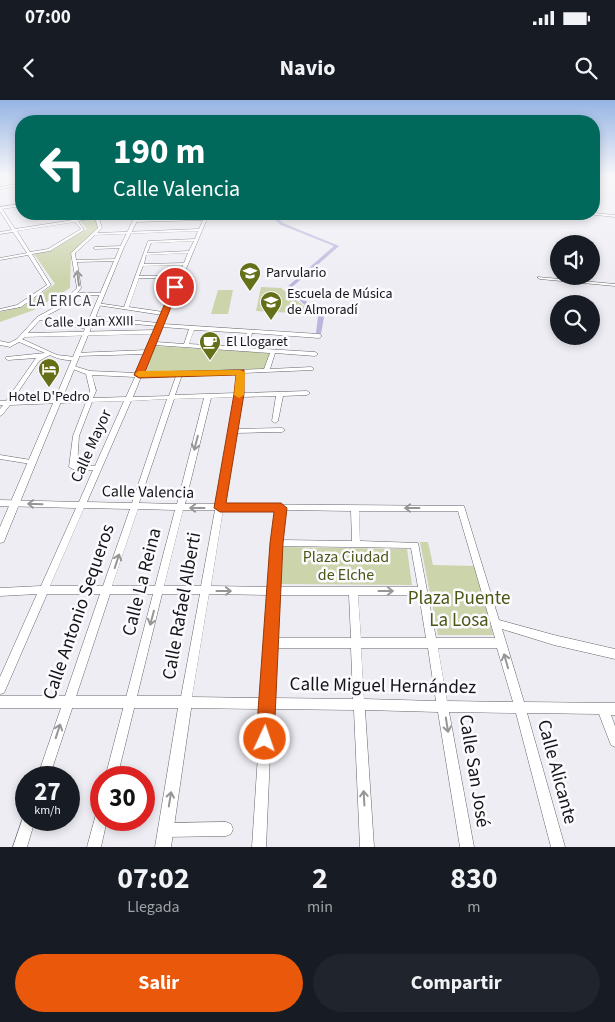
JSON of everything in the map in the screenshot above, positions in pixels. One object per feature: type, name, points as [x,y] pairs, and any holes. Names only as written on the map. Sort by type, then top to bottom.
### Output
[{"type":"main road","points":[[0,539],[97,304],[136,220]]},
{"type":"main road","name":"Calle Miguel Hernández","points":[[0,702],[186,702]]},
{"type":"main road","name":"Calle Rafael Alberti","points":[[163,847],[186,702]]},
{"type":"street","points":[[0,310],[19,306],[49,285],[1,210]]},
{"type":"street","points":[[600,215],[615,216]]},
{"type":"street","points":[[0,232],[75,220],[83,228],[52,248],[0,259]]},
{"type":"street","points":[[97,220],[100,228],[96,234],[73,253],[79,288],[61,306],[39,318],[21,337],[50,353],[76,356],[148,352]]},
{"type":"street","points":[[153,220],[166,220]]},
{"type":"street","name":"Calle Mayor","points":[[0,689],[139,375],[204,220]]},
{"type":"street","points":[[153,232],[156,221]]},
{"type":"street","points":[[96,234],[200,230]]},
{"type":"street","points":[[126,308],[149,242],[195,240]]},
{"type":"street","points":[[95,248],[122,247]]},
{"type":"street","points":[[145,254],[190,252]]},
{"type":"street","points":[[74,262],[116,260]]},
{"type":"street","points":[[141,265],[185,264]]},
{"type":"street","points":[[168,276],[162,292],[173,292]]},
{"type":"street","points":[[137,277],[180,276]]},
{"type":"street","points":[[540,278],[615,286]]},
{"type":"street","points":[[604,286],[615,286]]},
{"type":"street","points":[[74,294],[102,294]]},
{"type":"street","points":[[97,304],[164,314]]},
{"type":"street","points":[[39,318],[86,330]]},
{"type":"street","points":[[92,318],[192,328],[319,336]]},
{"type":"street","points":[[186,345],[192,328]]},
{"type":"street","name":"Calle Juan XXIII","points":[[0,344],[10,345],[21,337],[86,330],[156,332]]},
{"type":"street","points":[[245,349],[250,331]]},
{"type":"street","points":[[151,343],[315,354]]},
{"type":"street","points":[[266,371],[273,351]]},
{"type":"street","points":[[0,414],[4,403],[38,360],[50,353]]},
{"type":"street","points":[[8,358],[43,356]]},
{"type":"street","points":[[72,367],[89,373],[139,375],[312,369]]},
{"type":"street","name":"Calle Rafael Alberti","points":[[186,702],[239,394],[240,372]]},
{"type":"street","points":[[89,373],[89,380],[94,388],[76,436],[73,467],[97,468]]},
{"type":"street","name":"Calle Antonio Sequeros","points":[[47,766],[179,374]]},
{"type":"street","points":[[275,421],[280,393]]},
{"type":"street","points":[[4,403],[307,393]]},
{"type":"street","name":"Calle La Reina","points":[[114,766],[208,396]]},
{"type":"street","points":[[232,431],[282,430]]},
{"type":"street","points":[[0,457],[31,462]]},
{"type":"street","name":"Calle Valencia","points":[[0,503],[180,508],[461,508]]},
{"type":"street","points":[[259,847],[276,543],[281,508]]},
{"type":"street","points":[[276,543],[356,543],[355,508]]},
{"type":"street","name":"Calle Alicante","points":[[461,508],[520,707],[558,847]]},
{"type":"street","name":"Calle San José","points":[[356,543],[415,545],[467,847]]},
{"type":"street","points":[[0,592],[45,590],[423,591]]},
{"type":"street","points":[[353,591],[367,847]]},
{"type":"street","points":[[495,623],[554,640],[615,654]]},
{"type":"street","points":[[270,643],[501,643]]},
{"type":"street","name":"Calle Miguel Hernández","points":[[186,702],[615,709]]},
{"type":"street","points":[[602,709],[615,741]]},
{"type":"street","points":[[165,830],[226,829]]},
{"type":"street","points":[[20,847],[25,831]]},
{"type":"street","points":[[94,847],[98,831]]},
{"type":"green space","points":[[95,220],[98,228],[94,234],[71,254],[70,288],[34,310],[0,322],[0,312],[22,307],[55,284],[34,254],[53,250],[87,229],[80,221]]},
{"type":"green space","points":[[261,287],[281,288],[314,314],[256,311]]},
{"type":"green space","points":[[218,290],[233,290],[228,314],[211,314]]},
{"type":"green space","points":[[155,346],[270,353],[264,369],[146,373]]},
{"type":"green space","name":"Plaza Puente La Losa","points":[[420,542],[428,542],[433,565],[476,566],[493,635],[438,635]]},
{"type":"green space","name":"Plaza Ciudad de Elche","points":[[283,547],[407,549],[412,585],[281,584]]},
{"type":"waterway","points":[[277,220],[282,224],[337,246],[288,288],[321,317],[319,333]]},
{"type":"slow traffic","points":[[139,374],[240,372],[239,395]]},
{"type":"place","name":"Parvulario","points":[[250,292]]},
{"type":"place","name":"Escuela de Música de Almoradí","points":[[271,321]]},
{"type":"place","name":"El Llogaret","points":[[210,361]]},
{"type":"place","name":"Hotel D'Pedro","points":[[49,388]]},
{"type":"district","name":"LA ERICA","points":[[60,301]]},
{"type":"route","points":[[175,287],[139,375],[240,372],[239,394],[220,508],[281,508],[276,543],[265,739]]}]
